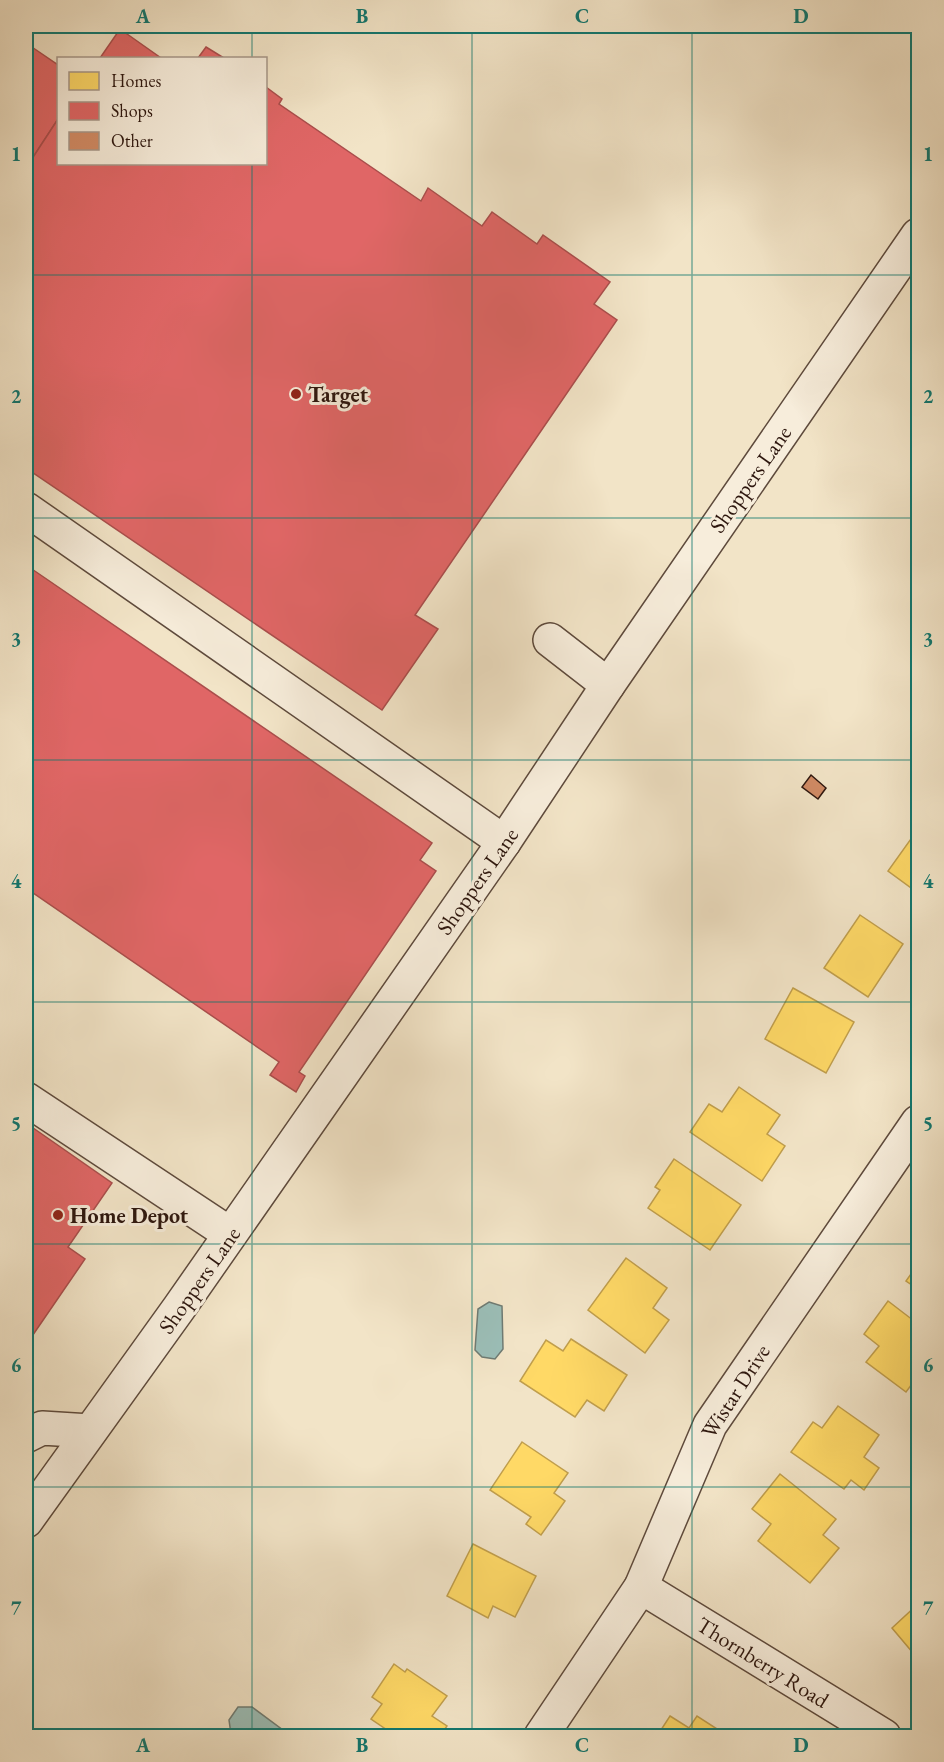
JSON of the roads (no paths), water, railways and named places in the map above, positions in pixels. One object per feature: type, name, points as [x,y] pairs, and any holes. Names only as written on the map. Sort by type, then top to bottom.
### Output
[{"type":"street","name":"Shoppers Lane","points":[[26,1521],[504,843],[608,685],[918,235]]},
{"type":"street","points":[[26,509],[504,843]]},
{"type":"street","points":[[550,640],[608,685]]},
{"type":"street","points":[[26,1099],[230,1234]]},
{"type":"street","name":"Wistar Drive","points":[[541,1737],[641,1587],[710,1425],[918,1122]]},
{"type":"street","points":[[26,1436],[42,1428],[90,1431]]},
{"type":"street","name":"Thornberry Road","points":[[641,1587],[884,1737]]},
{"type":"water","points":[[489,1302],[502,1306],[503,1349],[495,1359],[482,1357],[475,1350],[478,1309]]},
{"type":"water","points":[[238,1707],[252,1707],[291,1736],[234,1736],[231,1734],[229,1720]]},
{"type":"place","name":"Target","points":[[296,394]]},
{"type":"place","name":"Home Depot","points":[[58,1215]]}]
